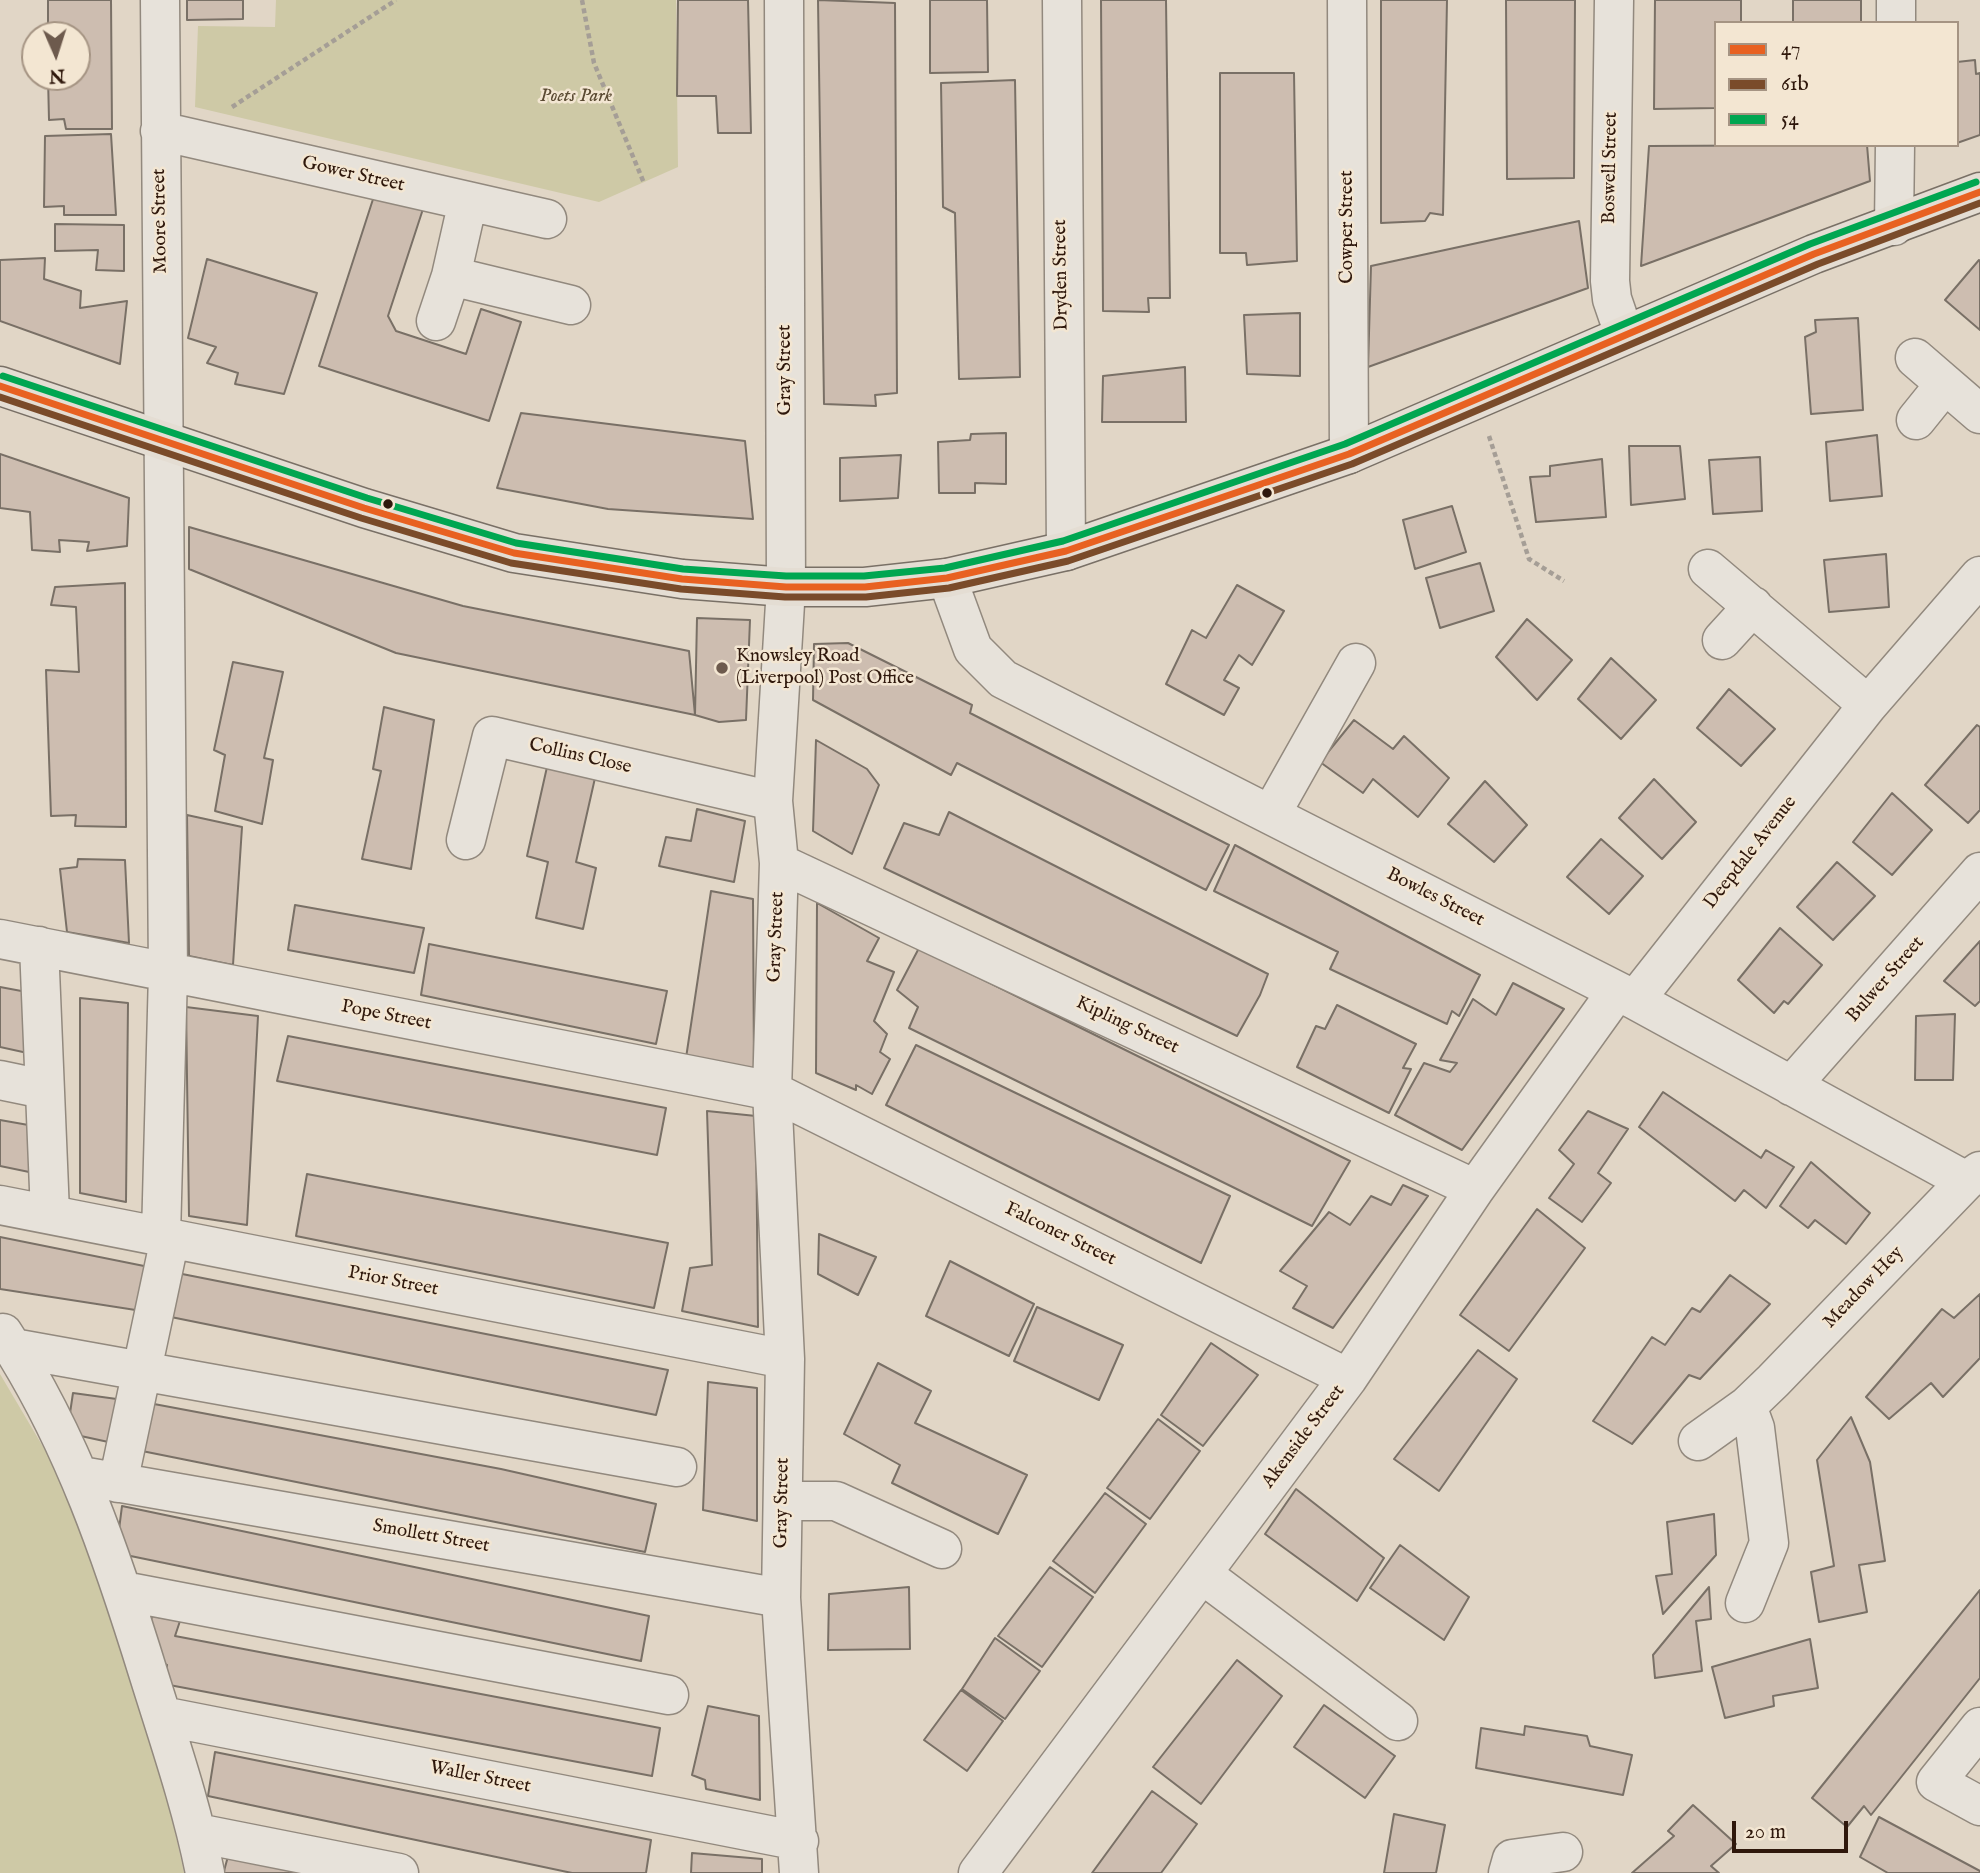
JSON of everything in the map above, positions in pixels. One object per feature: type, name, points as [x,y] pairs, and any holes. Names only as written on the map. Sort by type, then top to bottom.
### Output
[{"type":"main road","points":[[0,386],[364,508],[514,553],[682,579],[786,587],[865,587],[947,578],[1066,551],[1349,454],[1814,254],[1980,192]]},
{"type":"street","name":"Moore Street","points":[[118,1483],[165,1237],[168,973],[160,0]]},
{"type":"street","name":"Gray Street","points":[[784,0],[786,587],[773,801],[779,863],[772,1091],[785,1359],[781,1598],[799,1857]]},
{"type":"street","name":"Dryden Street","points":[[1062,0],[1066,551]]},
{"type":"street","name":"Cowper Street","points":[[1347,0],[1349,454]]},
{"type":"street","name":"Boswell Street","points":[[1614,0],[1610,281],[1612,299],[1624,334]]},
{"type":"street","points":[[1896,0],[1896,21]]},
{"type":"street","name":"Gower Street","points":[[160,131],[547,219]]},
{"type":"street","points":[[1894,226],[1895,147]]},
{"type":"street","points":[[436,321],[452,275],[468,201]]},
{"type":"street","points":[[452,275],[571,305]]},
{"type":"street","points":[[1915,358],[1980,414]]},
{"type":"street","points":[[1916,420],[1945,384]]},
{"type":"street","points":[[1708,569],[1868,705]]},
{"type":"street","name":"Deepdale Avenue","points":[[1626,995],[1868,705],[1980,576]]},
{"type":"street","name":"Bowles Street","points":[[947,578],[973,649],[1003,679],[1626,995],[1791,1086],[1973,1176]]},
{"type":"street","points":[[1722,640],[1753,606]]},
{"type":"street","points":[[1270,814],[1356,663]]},
{"type":"street","name":"Collins Close","points":[[467,840],[492,736],[773,801]]},
{"type":"street","name":"Kipling Street","points":[[779,863],[1475,1189]]},
{"type":"street","name":"Bulwer Street","points":[[1791,1086],[1980,872]]},
{"type":"street","name":"Pope Street","points":[[0,939],[772,1091]]},
{"type":"street","points":[[39,946],[50,1213]]},
{"type":"street","name":"Akenside Street","points":[[978,1873],[1348,1378],[1475,1189],[1626,995]]},
{"type":"street","points":[[0,1080],[43,1088]]},
{"type":"street","name":"Falconer Street","points":[[772,1091],[1348,1378]]},
{"type":"street","name":"Meadow Hey","points":[[1698,1441],[1747,1406],[1973,1176]]},
{"type":"street","name":"Prior Street","points":[[0,1205],[785,1359]]},
{"type":"street","points":[[7,1338],[141,1371],[677,1468]]},
{"type":"street","points":[[7,1338],[81,1476],[123,1591],[197,1833],[205,1873]]},
{"type":"street","points":[[1745,1603],[1769,1542],[1755,1428],[1747,1406]]},
{"type":"street","name":"Smollett Street","points":[[81,1476],[781,1598]]},
{"type":"street","points":[[783,1501],[836,1501],[942,1549]]},
{"type":"street","points":[[1202,1574],[1398,1721]]},
{"type":"street","points":[[123,1591],[669,1695]]},
{"type":"street","name":"Waller Street","points":[[162,1716],[799,1857]]},
{"type":"street","points":[[1980,1727],[1936,1782],[1980,1806]]},
{"type":"street","points":[[197,1833],[399,1873]]},
{"type":"street","points":[[1508,1873],[1512,1859],[1563,1852]]},
{"type":"path","points":[[223,113],[396,0]]},
{"type":"path","points":[[582,0],[594,63],[644,183]]},
{"type":"path","points":[[1477,399],[1529,559],[1564,581]]},
{"type":"green space","name":"Poets Park","points":[[276,0],[676,0],[678,167],[599,202],[195,107],[198,26],[275,27]]},
{"type":"green space","points":[[0,1374],[65,1484],[153,1732],[184,1873],[0,1873]]},
{"type":"building","points":[[48,0],[111,0],[112,129],[66,129],[64,119],[49,120],[48,91],[91,91],[91,21],[48,21]]},
{"type":"building","points":[[187,0],[243,0],[243,19],[187,20]]},
{"type":"building","points":[[678,0],[748,0],[751,133],[718,133],[716,96],[677,96]]},
{"type":"building","points":[[818,0],[895,3],[897,393],[875,395],[876,406],[824,404]]},
{"type":"building","points":[[930,0],[987,0],[988,72],[930,73]]},
{"type":"building","points":[[1101,0],[1166,0],[1170,298],[1148,298],[1149,312],[1103,311]]},
{"type":"building","points":[[1381,0],[1447,0],[1443,215],[1430,213],[1425,221],[1381,223]]},
{"type":"building","points":[[1506,0],[1575,0],[1574,178],[1507,179]]},
{"type":"building","points":[[1655,0],[1741,0],[1741,21],[1714,21],[1714,108],[1654,109]]},
{"type":"building","points":[[1793,0],[1861,0],[1861,21],[1793,21]]},
{"type":"building","points":[[1975,60],[1976,74],[1980,73],[1980,135],[1959,142],[1959,62]]},
{"type":"building","points":[[1220,73],[1294,73],[1297,261],[1247,265],[1246,253],[1220,253]]},
{"type":"building","points":[[1015,80],[1020,377],[959,379],[955,213],[943,207],[941,83]]},
{"type":"building","points":[[111,134],[116,215],[64,215],[64,206],[44,207],[45,136]]},
{"type":"building","points":[[1649,146],[1867,147],[1870,181],[1641,266]]},
{"type":"building","points":[[375,193],[423,209],[388,316],[396,331],[466,354],[481,309],[521,322],[489,421],[319,366]]},
{"type":"building","points":[[1579,221],[1588,288],[1368,367],[1371,266]]},
{"type":"building","points":[[55,224],[124,225],[124,271],[96,270],[98,250],[55,251]]},
{"type":"building","points":[[45,258],[44,279],[81,291],[80,308],[127,301],[120,364],[0,321],[0,260]]},
{"type":"building","points":[[207,259],[317,293],[284,394],[235,384],[238,373],[207,363],[216,347],[188,338]]},
{"type":"building","points":[[1980,261],[1980,330],[1945,300]]},
{"type":"building","points":[[1300,313],[1300,376],[1247,374],[1244,315]]},
{"type":"building","points":[[1858,318],[1863,410],[1811,414],[1805,337],[1816,332],[1815,320]]},
{"type":"building","points":[[1185,367],[1186,422],[1102,422],[1103,376]]},
{"type":"building","points":[[521,413],[745,441],[753,519],[608,509],[497,488]]},
{"type":"building","points":[[1006,433],[1006,484],[975,483],[975,493],[939,493],[938,442],[970,440],[971,434]]},
{"type":"building","points":[[1877,435],[1882,496],[1830,501],[1826,442]]},
{"type":"building","points":[[1629,446],[1680,446],[1685,499],[1631,505]]},
{"type":"building","points":[[0,454],[129,498],[127,546],[87,551],[89,542],[59,540],[60,552],[32,550],[30,512],[0,508]]},
{"type":"building","points":[[901,455],[898,498],[840,501],[840,458]]},
{"type":"building","points":[[1760,457],[1762,511],[1713,514],[1709,460]]},
{"type":"building","points":[[1602,459],[1606,517],[1536,522],[1530,477],[1550,476],[1550,466]]},
{"type":"building","points":[[1452,506],[1466,552],[1415,569],[1403,520]]},
{"type":"building","points":[[189,527],[463,606],[689,651],[695,715],[396,653],[189,569]]},
{"type":"building","points":[[1886,554],[1889,607],[1829,612],[1824,560]]},
{"type":"building","points":[[1480,563],[1494,611],[1440,628],[1426,578]]},
{"type":"building","points":[[125,583],[126,827],[75,826],[76,815],[51,816],[46,670],[79,672],[76,607],[51,605],[55,587]]},
{"type":"building","points":[[1237,585],[1284,611],[1252,665],[1239,655],[1224,680],[1239,688],[1224,715],[1166,684],[1192,630],[1206,638]]},
{"type":"building","name":"Knowsley Road (Liverpool) Post Office","points":[[697,618],[750,620],[746,720],[719,722],[695,715]]},
{"type":"building","points":[[1527,619],[1572,660],[1537,700],[1496,657]]},
{"type":"building","points":[[848,643],[972,705],[970,713],[1229,845],[1206,890],[957,763],[951,775],[813,700],[814,644]]},
{"type":"building","points":[[1611,658],[1656,700],[1621,739],[1578,699]]},
{"type":"building","points":[[233,662],[283,672],[264,758],[273,760],[262,824],[215,811],[225,755],[214,750]]},
{"type":"building","points":[[1729,689],[1775,729],[1741,766],[1697,728]]},
{"type":"building","points":[[384,707],[434,720],[411,869],[362,859],[381,771],[373,769]]},
{"type":"building","points":[[1354,720],[1393,749],[1404,736],[1449,778],[1418,817],[1373,779],[1363,793],[1320,762]]},
{"type":"building","points":[[1977,725],[1980,727],[1980,810],[1968,823],[1925,785]]},
{"type":"building","points":[[816,740],[867,769],[879,785],[852,854],[813,831]]},
{"type":"building","points":[[547,767],[595,778],[576,862],[596,868],[583,929],[536,918],[548,862],[527,856]]},
{"type":"building","points":[[1654,779],[1696,822],[1662,859],[1619,818]]},
{"type":"building","points":[[1485,781],[1527,825],[1494,862],[1448,824]]},
{"type":"building","points":[[1892,793],[1932,830],[1892,875],[1853,842]]},
{"type":"building","points":[[697,809],[745,821],[734,882],[659,866],[666,837],[691,841]]},
{"type":"building","points":[[949,812],[1268,974],[1260,995],[1237,1036],[884,868],[904,823],[939,835]]},
{"type":"building","points":[[187,815],[242,827],[233,965],[189,956]]},
{"type":"building","points":[[1601,839],[1643,876],[1609,914],[1567,877]]},
{"type":"building","points":[[1235,845],[1480,975],[1459,1016],[1452,1011],[1447,1024],[1330,969],[1338,952],[1214,891]]},
{"type":"building","points":[[78,859],[125,860],[129,943],[67,932],[60,869],[77,867]]},
{"type":"building","points":[[1837,862],[1875,896],[1833,940],[1797,907]]},
{"type":"building","points":[[711,891],[753,899],[754,1069],[686,1058]]},
{"type":"building","points":[[817,903],[879,938],[867,961],[894,972],[874,1021],[887,1034],[880,1052],[890,1059],[872,1094],[856,1085],[856,1090],[816,1073]]},
{"type":"building","points":[[295,905],[424,928],[414,973],[288,950]]},
{"type":"building","points":[[1780,928],[1822,965],[1788,1004],[1784,1001],[1774,1013],[1738,980]]},
{"type":"building","points":[[1980,941],[1980,1001],[1975,1006],[1944,981]]},
{"type":"building","points":[[429,944],[667,991],[656,1044],[421,995]]},
{"type":"building","points":[[919,948],[1350,1161],[1312,1226],[909,1028],[918,1007],[897,990]]},
{"type":"building","points":[[1513,983],[1564,1009],[1462,1150],[1395,1115],[1424,1063],[1450,1072],[1457,1063],[1440,1060],[1473,999],[1496,1015]]},
{"type":"building","points":[[0,987],[32,993],[32,1054],[0,1047]]},
{"type":"building","points":[[80,998],[128,1003],[126,1202],[80,1193]]},
{"type":"building","points":[[1337,1005],[1416,1044],[1403,1068],[1411,1069],[1389,1113],[1297,1067],[1316,1026],[1325,1029]]},
{"type":"building","points":[[186,1007],[258,1016],[247,1225],[189,1216]]},
{"type":"building","points":[[1955,1014],[1953,1080],[1915,1080],[1916,1016]]},
{"type":"building","points":[[288,1036],[666,1108],[657,1155],[277,1081]]},
{"type":"building","points":[[916,1045],[1230,1196],[1201,1263],[886,1105]]},
{"type":"building","points":[[1663,1092],[1761,1158],[1766,1150],[1794,1167],[1766,1208],[1744,1190],[1735,1201],[1639,1127]]},
{"type":"building","points":[[707,1111],[756,1116],[758,1327],[682,1311],[690,1268],[712,1265]]},
{"type":"building","points":[[1588,1111],[1628,1129],[1598,1173],[1611,1183],[1582,1222],[1549,1198],[1574,1164],[1559,1150]]},
{"type":"building","points":[[0,1120],[34,1126],[34,1173],[0,1166]]},
{"type":"building","points":[[1811,1162],[1870,1213],[1846,1244],[1815,1220],[1808,1228],[1780,1206]]},
{"type":"building","points":[[307,1174],[668,1243],[654,1308],[296,1236]]},
{"type":"building","points":[[1403,1185],[1428,1196],[1333,1328],[1293,1308],[1307,1286],[1280,1271],[1329,1212],[1350,1225],[1371,1196],[1391,1205]]},
{"type":"building","points":[[1537,1209],[1585,1248],[1509,1351],[1460,1315]]},
{"type":"building","points":[[819,1234],[876,1257],[858,1295],[818,1274]]},
{"type":"building","points":[[0,1237],[154,1268],[142,1311],[0,1289]]},
{"type":"building","points":[[950,1261],[1034,1304],[1009,1356],[926,1316]]},
{"type":"building","points":[[167,1271],[668,1370],[656,1415],[161,1315]]},
{"type":"building","points":[[1730,1275],[1770,1304],[1700,1379],[1689,1375],[1632,1444],[1593,1421],[1652,1337],[1665,1345],[1692,1308],[1700,1312]]},
{"type":"building","points":[[1980,1294],[1980,1358],[1943,1397],[1931,1383],[1889,1419],[1866,1397],[1942,1309],[1954,1318]]},
{"type":"building","points":[[1037,1307],[1123,1345],[1099,1400],[1014,1361]]},
{"type":"building","points":[[1211,1343],[1258,1375],[1203,1446],[1161,1415]]},
{"type":"building","points":[[1478,1350],[1517,1379],[1439,1491],[1394,1459]]},
{"type":"building","points":[[878,1363],[931,1391],[915,1423],[1027,1475],[998,1534],[892,1483],[900,1465],[844,1434]]},
{"type":"building","points":[[708,1382],[757,1388],[757,1521],[703,1510]]},
{"type":"building","points":[[73,1393],[124,1400],[113,1443],[67,1433]]},
{"type":"building","points":[[138,1401],[501,1469],[656,1504],[645,1552],[132,1449]]},
{"type":"building","points":[[1851,1417],[1870,1462],[1885,1561],[1859,1565],[1867,1612],[1819,1622],[1811,1572],[1834,1566],[1817,1460]]},
{"type":"building","points":[[1158,1419],[1200,1451],[1150,1519],[1107,1488]]},
{"type":"building","points":[[1296,1489],[1384,1558],[1357,1601],[1265,1534]]},
{"type":"building","points":[[1105,1493],[1146,1524],[1095,1593],[1053,1561]]},
{"type":"building","points":[[122,1506],[649,1616],[641,1661],[116,1553]]},
{"type":"building","points":[[1714,1514],[1716,1555],[1663,1614],[1656,1576],[1672,1574],[1667,1522]]},
{"type":"building","points":[[1400,1545],[1469,1597],[1444,1640],[1370,1588]]},
{"type":"building","points":[[1050,1567],[1093,1597],[1042,1667],[998,1636]]},
{"type":"building","points":[[909,1587],[910,1649],[828,1650],[829,1594]]},
{"type":"building","points":[[1709,1587],[1711,1619],[1696,1621],[1702,1671],[1655,1678],[1653,1655]]},
{"type":"building","points":[[1980,1590],[1980,1678],[1871,1815],[1864,1806],[1847,1827],[1812,1798]]},
{"type":"building","points":[[152,1616],[180,1621],[175,1636],[660,1728],[652,1776],[164,1684],[167,1665],[149,1658],[144,1650]]},
{"type":"building","points":[[995,1638],[1040,1671],[1005,1719],[962,1689]]},
{"type":"building","points":[[1810,1639],[1818,1688],[1773,1696],[1774,1706],[1725,1718],[1712,1667]]},
{"type":"building","points":[[1237,1660],[1282,1696],[1201,1804],[1153,1767]]},
{"type":"building","points":[[961,1690],[1003,1721],[967,1771],[924,1740]]},
{"type":"building","points":[[1324,1705],[1395,1756],[1365,1798],[1294,1747]]},
{"type":"building","points":[[708,1706],[759,1716],[760,1800],[706,1789],[705,1780],[692,1775]]},
{"type":"building","points":[[1525,1726],[1587,1736],[1590,1746],[1632,1755],[1623,1795],[1476,1768],[1481,1728],[1524,1735]]},
{"type":"building","points":[[215,1752],[651,1840],[646,1873],[572,1873],[208,1796]]},
{"type":"building","points":[[1152,1791],[1197,1824],[1161,1873],[1092,1873]]},
{"type":"building","points":[[1693,1805],[1736,1844],[1711,1866],[1719,1873],[1632,1873],[1674,1836],[1668,1831]]},
{"type":"building","points":[[1394,1814],[1445,1825],[1436,1873],[1384,1873]]},
{"type":"building","points":[[1879,1817],[1980,1873],[1888,1873],[1860,1857]]},
{"type":"building","points":[[230,1849],[343,1873],[213,1873],[224,1871]]},
{"type":"building","points":[[692,1853],[762,1859],[762,1873],[691,1873]]},
{"type":"transit line","name":"54","points":[[3,376],[367,498],[516,543],[683,569],[786,576],[864,576],[945,568],[1063,541],[1345,444],[1810,244],[1976,182]]},
{"type":"transit line","name":"47","points":[[0,386],[364,508],[514,553],[682,579],[786,587],[865,587],[947,578],[1066,551],[1349,454],[1814,254],[1980,192]]},
{"type":"transit line","name":"61b","points":[[0,397],[361,518],[511,563],[681,589],[785,597],[866,597],[949,588],[1068,561],[1352,464],[1818,264],[1980,203]]},
{"type":"place","name":"Knowsley Road (Liverpool) Post Office","points":[[722,668]]}]
